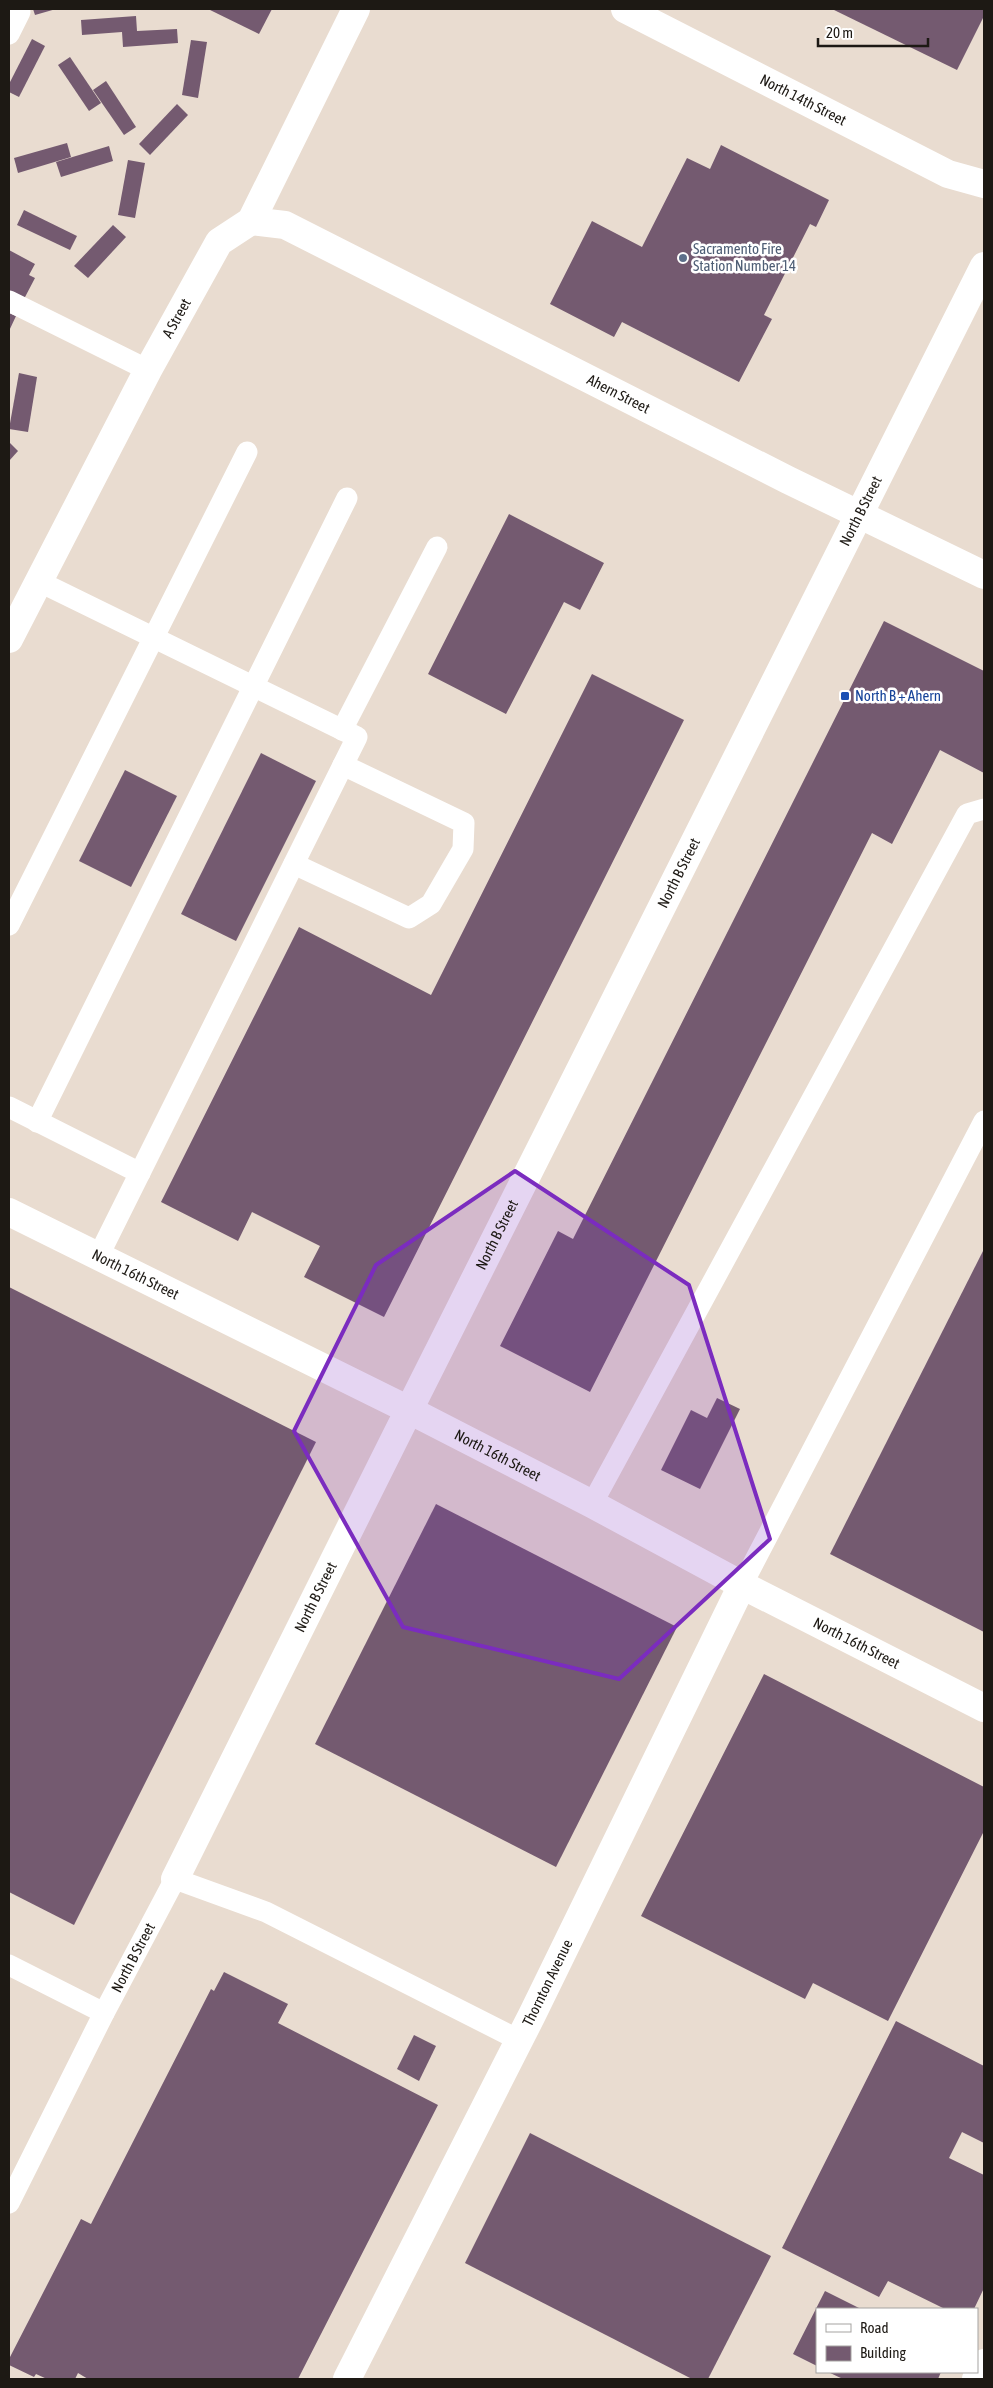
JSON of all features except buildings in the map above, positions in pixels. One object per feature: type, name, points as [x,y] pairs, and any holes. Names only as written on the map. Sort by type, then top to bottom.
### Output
[{"type":"street","points":[[251,221],[356,9]]},
{"type":"street","name":"North 14th Street","points":[[625,9],[948,174],[984,184]]},
{"type":"street","name":"A Street","points":[[9,639],[148,370],[219,242],[251,221]]},
{"type":"street","name":"Ahern Street","points":[[251,221],[286,225],[734,453],[984,575]]},
{"type":"street","name":"North B Street","points":[[174,1879],[984,266]]},
{"type":"street","name":"North 16th Street","points":[[9,1212],[98,1258],[409,1410],[592,1504],[742,1586],[984,1708]]},
{"type":"street","name":"Thornton Avenue","points":[[347,2379],[519,2040],[742,1586]]},
{"type":"street","points":[[976,2379],[984,2363]]},
{"type":"lane","points":[[9,34],[20,12]]},
{"type":"lane","points":[[9,300],[148,370]]},
{"type":"lane","points":[[9,924],[247,452]]},
{"type":"lane","points":[[37,1122],[347,498]]},
{"type":"lane","points":[[342,730],[436,547]]},
{"type":"lane","points":[[38,581],[357,737],[98,1258]]},
{"type":"lane","points":[[294,864],[408,918],[432,904],[463,849],[464,823],[343,765]]},
{"type":"lane","points":[[592,1504],[967,814],[984,809]]},
{"type":"lane","points":[[9,1108],[140,1173]]},
{"type":"lane","points":[[742,1586],[984,1121]]},
{"type":"lane","points":[[174,1879],[266,1912],[519,2040]]},
{"type":"lane","name":"North B Street","points":[[9,2203],[104,2013],[174,1879]]},
{"type":"lane","points":[[9,1965],[104,2013]]},
{"type":"highlighted area","points":[[515,1171],[689,1285],[770,1539],[619,1679],[403,1627],[294,1431],[376,1265]]},
{"type":"place","name":"Sacramento Fire Station Number 14","points":[[683,258]]},
{"type":"place","name":"North B + Ahern","points":[[845,696]]}]
